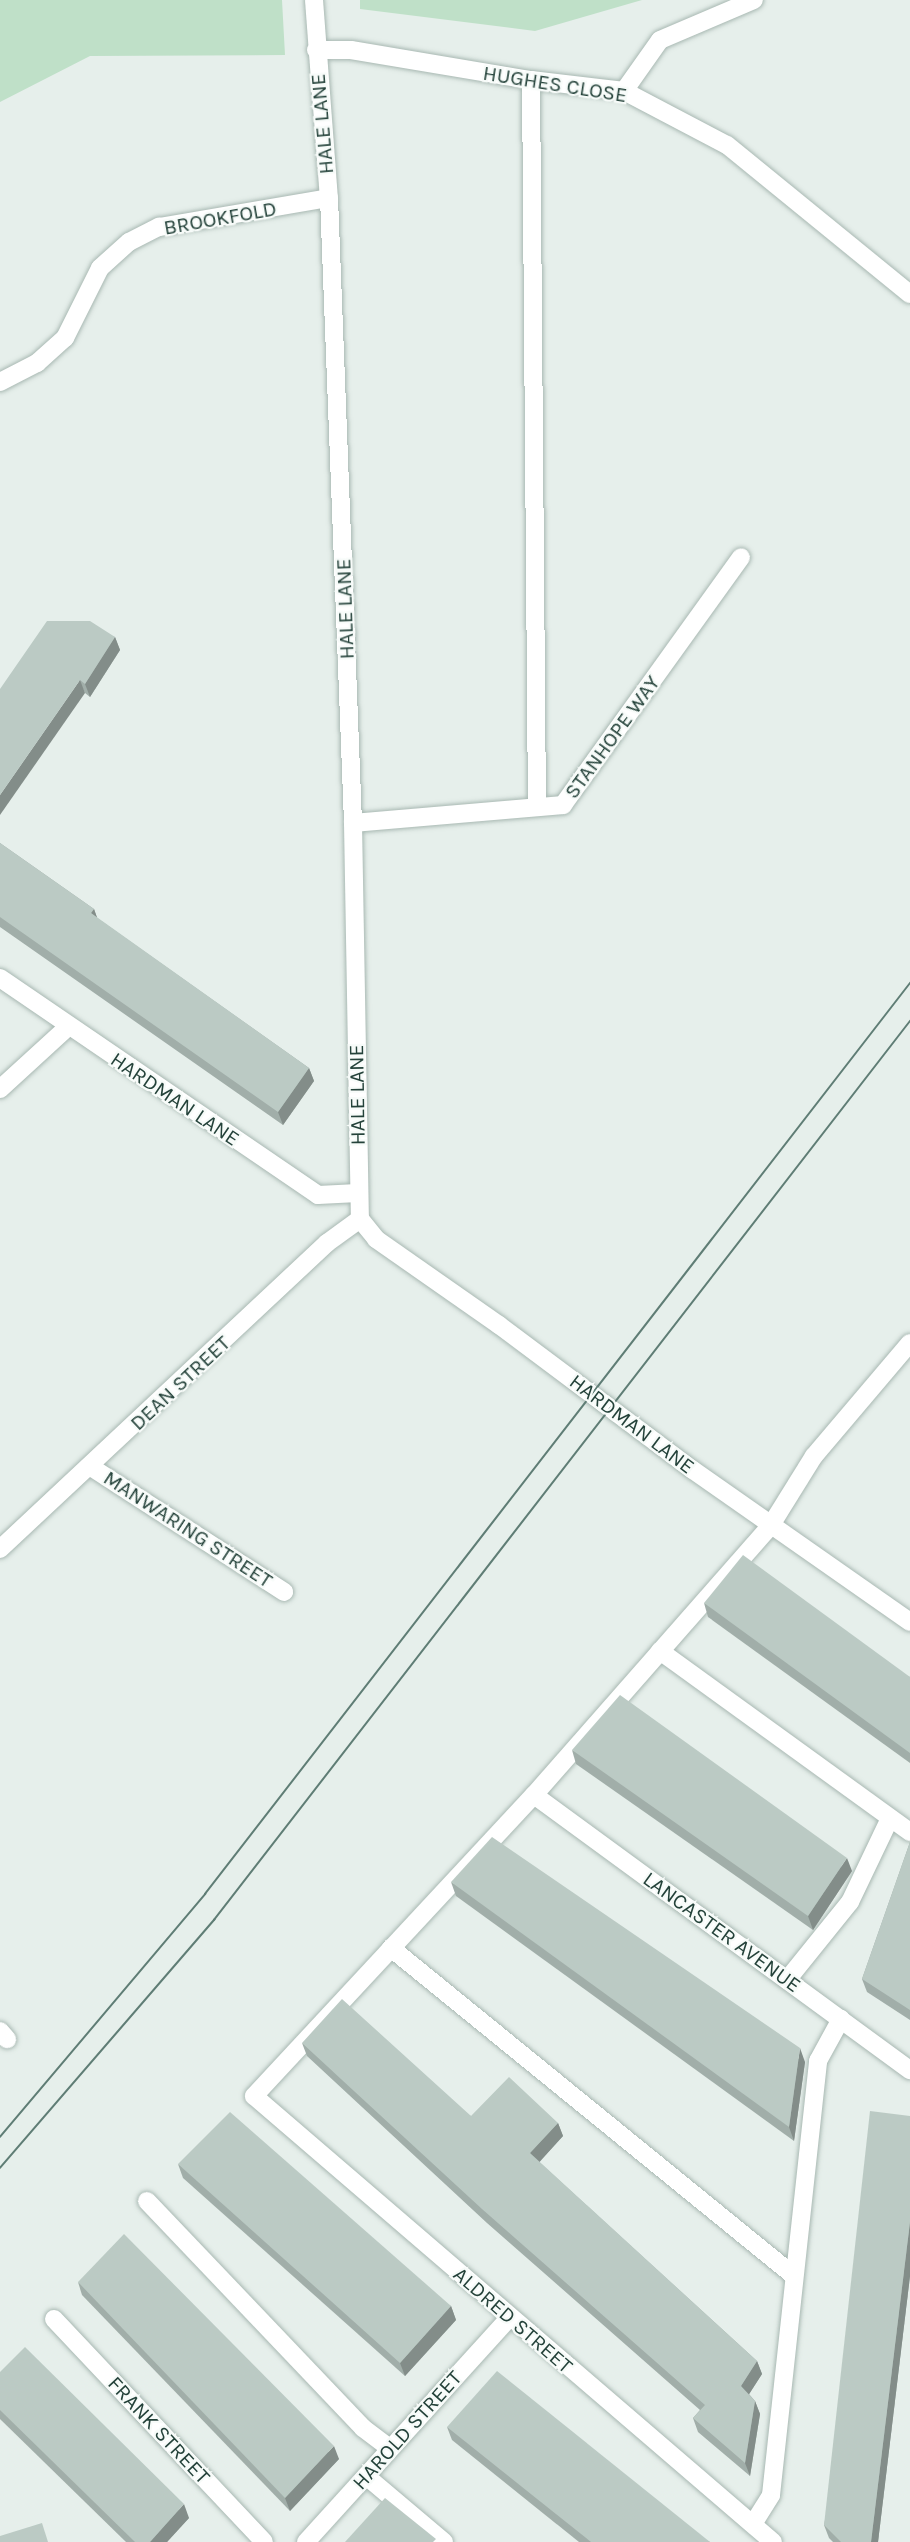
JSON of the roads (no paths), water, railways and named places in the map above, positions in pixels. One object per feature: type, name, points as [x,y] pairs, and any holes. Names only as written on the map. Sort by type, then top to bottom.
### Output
[{"type":"street","name":"HALE LANE","points":[[314,0],[329,198],[353,823],[360,1219]]},
{"type":"street","points":[[624,91],[660,40],[754,0]]},
{"type":"street","name":"HUGHES CLOSE","points":[[316,50],[351,50],[531,80],[624,91],[727,145],[910,294]]},
{"type":"street","points":[[531,80],[537,807]]},
{"type":"street","name":"BROOKFOLD","points":[[0,381],[37,363],[65,338],[100,268],[129,242],[159,227],[329,198]]},
{"type":"street","name":"STANHOPE WAY","points":[[353,823],[563,805],[741,557]]},
{"type":"street","name":"HARDMAN LANE","points":[[0,978],[318,1195],[358,1193]]},
{"type":"street","points":[[0,1089],[68,1026]]},
{"type":"street","name":"HARDMAN LANE","points":[[360,1219],[376,1239],[771,1525],[910,1622]]},
{"type":"street","name":"DEAN STREET","points":[[0,1549],[91,1467],[327,1243],[360,1219]]},
{"type":"street","points":[[793,2275],[391,1948],[534,1795],[771,1525],[814,1456],[910,1343]]},
{"type":"street","name":"MANWARING STREET","points":[[91,1467],[284,1592]]},
{"type":"street","points":[[660,1651],[910,1832]]},
{"type":"street","name":"LANCASTER AVENUE","points":[[534,1795],[910,2070]]},
{"type":"street","points":[[787,1980],[850,1902],[890,1818]]},
{"type":"street","name":"ALDRED STREET","points":[[391,1948],[254,2096],[509,2318],[773,2542]]},
{"type":"street","points":[[753,2524],[771,2495],[793,2275],[818,2061],[841,2019]]},
{"type":"street","points":[[147,2201],[363,2428],[390,2448]]},
{"type":"street","name":"HAROLD STREET","points":[[306,2542],[509,2318]]},
{"type":"street","name":"FRANK STREET","points":[[54,2319],[264,2542]]},
{"type":"street","points":[[366,2476],[444,2542]]},
{"type":"tram line","points":[[0,2137],[205,1894],[910,983]]},
{"type":"tram line","points":[[0,2168],[214,1920],[910,1021]]}]
